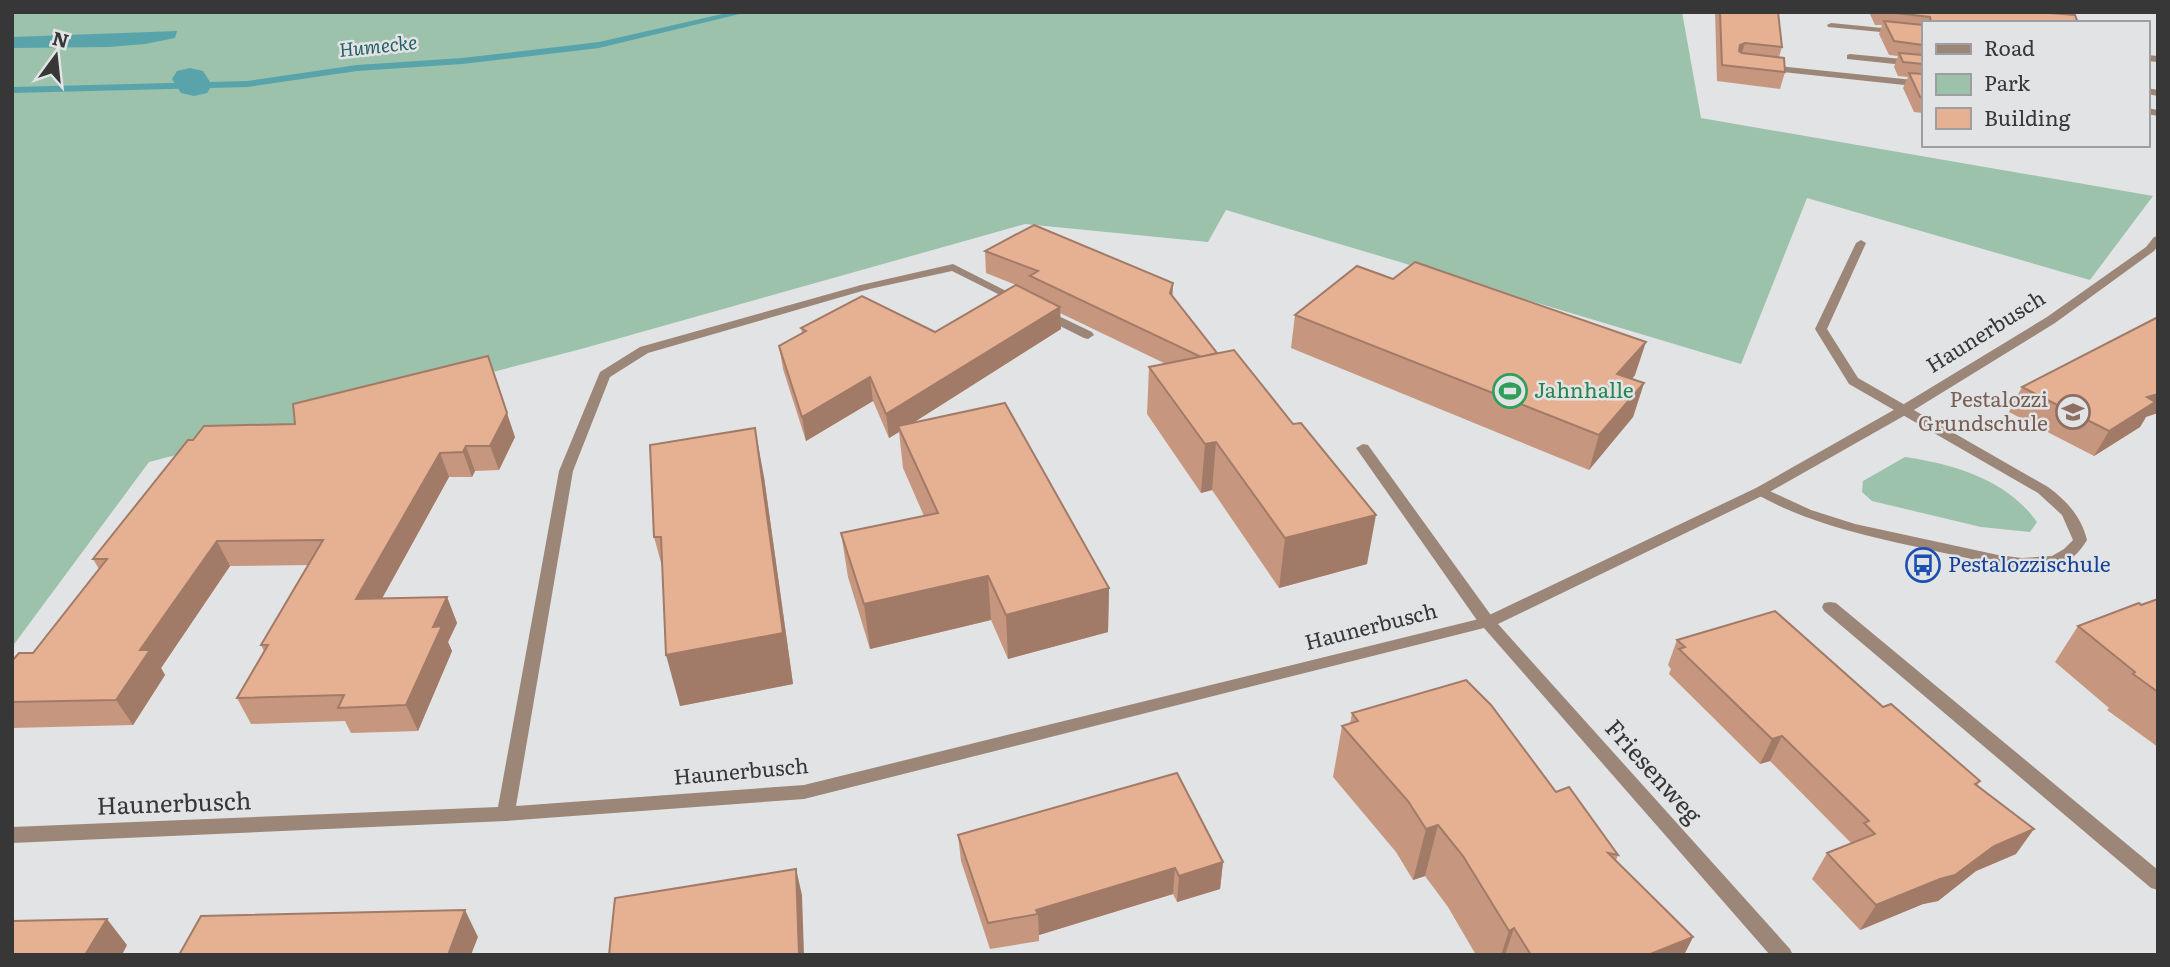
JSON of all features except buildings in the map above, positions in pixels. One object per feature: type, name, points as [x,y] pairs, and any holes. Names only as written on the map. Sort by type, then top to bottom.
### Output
[{"type":"street","points":[[1831,24],[1922,34]]},
{"type":"street","points":[[1850,57],[1922,64]]},
{"type":"street","points":[[1753,66],[1922,84]]},
{"type":"street","name":"Haunerbusch","points":[[12,835],[506,814],[804,792],[1487,622],[1761,491],[1904,410],[2051,320],[2150,250],[2158,239]]},
{"type":"street","points":[[1761,491],[1790,509],[1832,523],[1997,559],[2047,562],[2070,555],[2080,540],[2076,523],[2066,508],[2043,490],[1853,381],[1821,329],[1861,243]]},
{"type":"street","points":[[506,814],[566,471],[604,375],[644,350],[865,287],[953,267],[1027,304]]},
{"type":"street","points":[[1039,310],[1088,335]]},
{"type":"street","name":"Friesenweg","points":[[1363,448],[1487,622],[1783,955]]},
{"type":"street","points":[[1830,607],[2158,882]]},
{"type":"green space","points":[[12,12],[1682,12],[1701,118],[2153,196],[2090,280],[1807,198],[1741,364],[1226,210],[1208,242],[1025,224],[581,349],[149,462],[12,647]]},
{"type":"green space","points":[[1905,457],[1942,464],[1978,476],[2011,495],[2037,522],[2030,532],[1981,527],[1872,501],[1862,492],[1863,481]]},
{"type":"water","points":[[177,31],[175,38],[145,44],[12,48],[12,37]]},
{"type":"waterway","name":"Humecke","points":[[12,90],[248,84],[357,68],[462,61],[599,45],[744,12]]},
{"type":"waterway","name":"Humecke","points":[[190,79],[194,85]]},
{"type":"place","name":"Jahnhalle","points":[[1510,391]]},
{"type":"place","name":"Pestalozzi Grundschule","points":[[2073,412]]},
{"type":"place","name":"Pestalozzischule","points":[[1923,565]]}]
